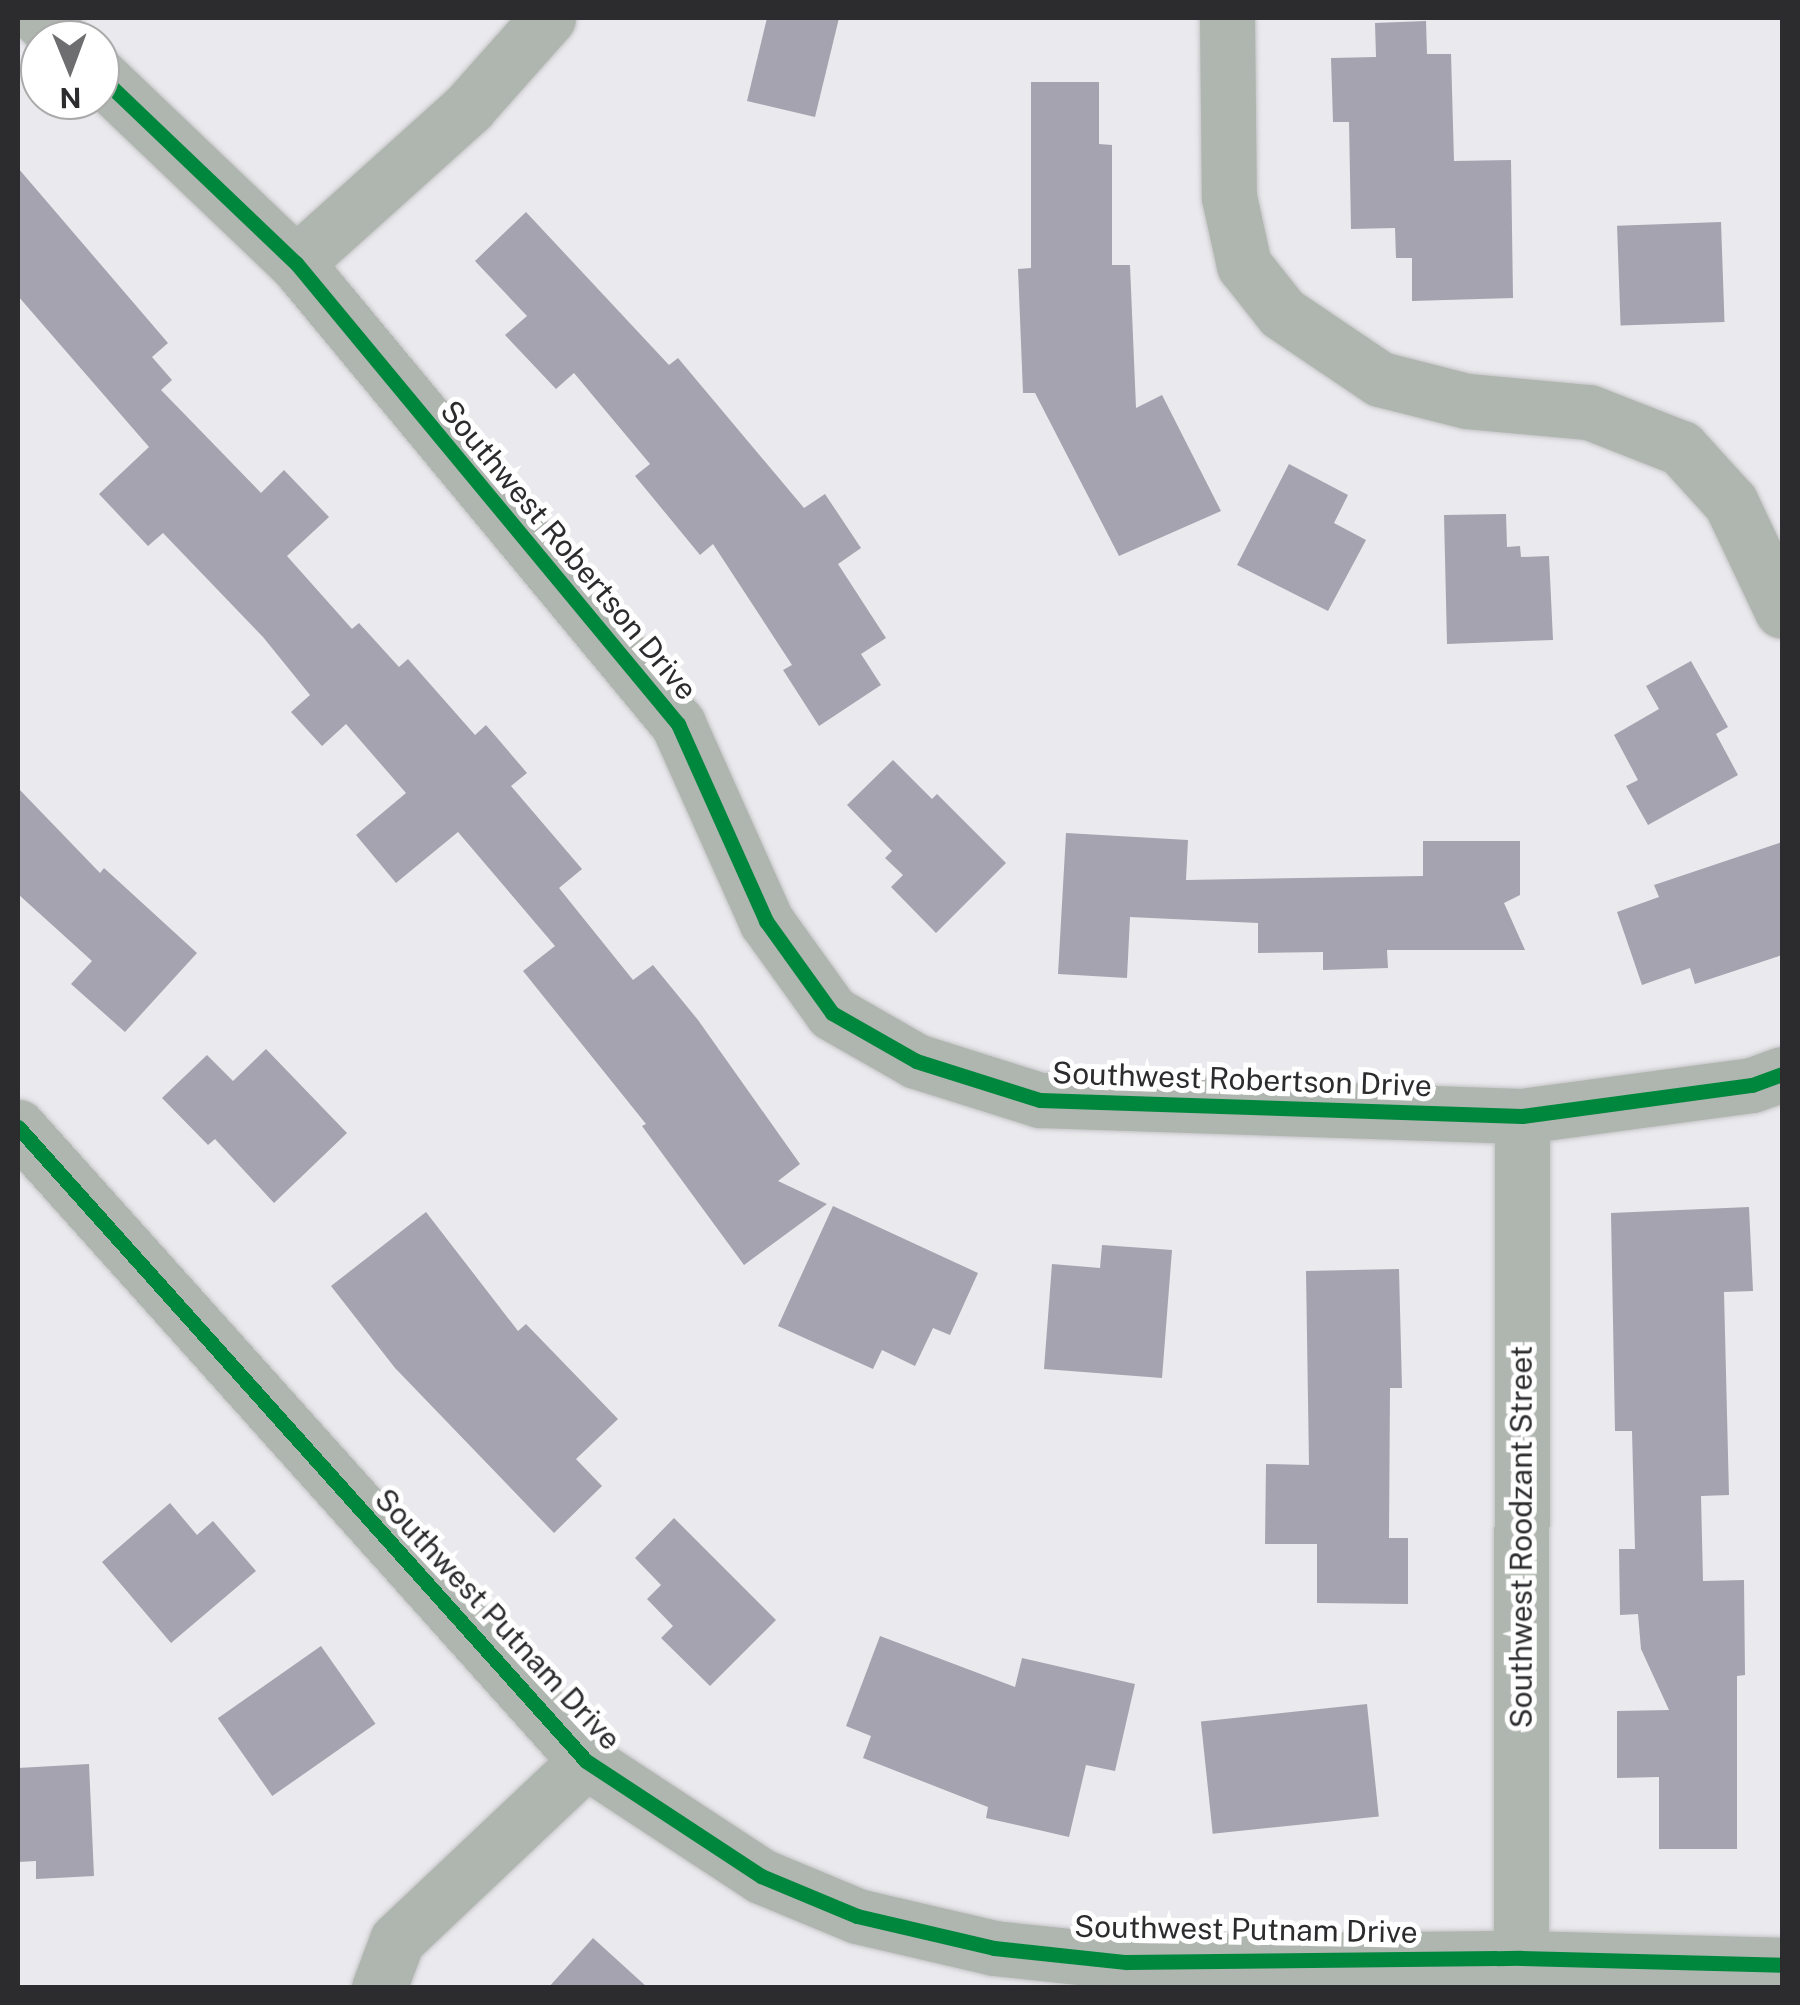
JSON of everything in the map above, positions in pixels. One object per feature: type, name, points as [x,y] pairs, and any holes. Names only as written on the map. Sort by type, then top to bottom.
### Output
[{"type":"street","points":[[296,263],[469,107],[548,18]]},
{"type":"street","points":[[1227,18],[1229,197],[1244,266],[1282,313],[1380,379],[1466,402],[1589,412],[1681,448],[1731,502],[1782,611]]},
{"type":"street","name":"Southwest Robertson Drive","points":[[120,95],[296,263],[678,724],[766,921],[832,1013],[916,1060],[1040,1100],[1522,1116],[1752,1085],[1782,1074]]},
{"type":"street","name":"Southwest Roodzant Street","points":[[1521,1958],[1522,1116]]},
{"type":"street","name":"Southwest Putnam Drive","points":[[18,1127],[586,1761],[761,1876],[857,1916],[994,1948],[1126,1962],[1521,1958],[1782,1964]]},
{"type":"street","points":[[379,1988],[398,1940],[586,1761]]},
{"type":"building","points":[[767,18],[839,18],[815,117],[747,101]]},
{"type":"building","points":[[1426,21],[1427,54],[1451,54],[1454,161],[1511,160],[1513,298],[1412,301],[1412,258],[1396,258],[1395,228],[1351,229],[1349,122],[1333,122],[1331,58],[1376,57],[1375,23]]},
{"type":"building","points":[[1031,82],[1099,82],[1099,144],[1112,145],[1112,265],[1130,265],[1136,408],[1162,395],[1221,511],[1119,556],[1035,393],[1023,393],[1018,269],[1031,268]]},
{"type":"building","points":[[18,168],[168,343],[152,357],[172,380],[161,390],[261,493],[284,470],[329,517],[287,556],[352,629],[359,623],[399,667],[408,659],[475,735],[486,725],[527,773],[511,786],[582,869],[559,888],[633,980],[653,965],[698,1020],[800,1164],[778,1181],[827,1204],[744,1265],[642,1126],[646,1124],[523,971],[555,946],[458,832],[396,883],[356,835],[406,793],[346,724],[322,746],[291,712],[310,695],[263,637],[163,533],[148,546],[99,494],[149,447],[18,296]]},
{"type":"building","points":[[526,212],[669,365],[678,358],[804,508],[825,494],[861,548],[838,564],[886,638],[861,654],[881,685],[819,726],[783,670],[792,665],[713,544],[700,555],[635,476],[650,464],[574,373],[556,389],[505,335],[527,316],[475,261]]},
{"type":"building","points":[[1721,222],[1724,322],[1621,326],[1617,226]]},
{"type":"building","points":[[1289,464],[1348,495],[1334,523],[1366,540],[1328,611],[1237,565]]},
{"type":"building","points":[[1506,514],[1507,547],[1520,546],[1521,557],[1549,556],[1553,640],[1447,644],[1444,515]]},
{"type":"building","points":[[1691,661],[1728,727],[1716,734],[1738,775],[1648,825],[1626,786],[1638,780],[1614,735],[1659,709],[1646,686]]},
{"type":"building","points":[[893,760],[932,799],[937,794],[1006,863],[936,933],[891,887],[903,875],[885,858],[892,851],[847,805]]},
{"type":"building","points":[[18,788],[100,873],[104,868],[197,953],[125,1032],[71,984],[92,961],[18,894]]},
{"type":"building","points":[[1066,833],[1188,840],[1186,880],[1423,876],[1423,841],[1520,841],[1520,895],[1504,903],[1525,950],[1387,950],[1388,968],[1323,970],[1323,952],[1258,953],[1258,923],[1130,917],[1127,978],[1058,974]]},
{"type":"building","points":[[1782,842],[1782,955],[1695,984],[1690,968],[1642,985],[1617,912],[1659,897],[1654,885]]},
{"type":"building","points":[[266,1049],[347,1133],[274,1203],[215,1139],[208,1145],[162,1098],[207,1055],[233,1081]]},
{"type":"building","points":[[833,1206],[978,1273],[950,1335],[933,1328],[915,1366],[882,1350],[873,1369],[778,1326]]},
{"type":"building","points":[[1749,1207],[1753,1291],[1724,1292],[1729,1495],[1701,1496],[1703,1581],[1744,1580],[1745,1675],[1737,1676],[1737,1849],[1659,1849],[1659,1777],[1617,1778],[1617,1711],[1669,1710],[1641,1649],[1638,1614],[1620,1615],[1619,1549],[1635,1549],[1632,1431],[1615,1431],[1611,1213]]},
{"type":"building","points":[[426,1212],[518,1331],[526,1324],[618,1419],[576,1459],[602,1486],[554,1533],[395,1368],[331,1286]]},
{"type":"building","points":[[1102,1245],[1172,1250],[1162,1378],[1044,1369],[1052,1264],[1100,1268]]},
{"type":"building","points":[[1399,1269],[1402,1388],[1390,1388],[1389,1538],[1408,1538],[1408,1604],[1317,1603],[1317,1544],[1265,1544],[1266,1464],[1309,1465],[1306,1271]]},
{"type":"building","points":[[170,1503],[197,1535],[213,1521],[256,1571],[171,1643],[102,1562]]},
{"type":"building","points":[[674,1518],[776,1620],[710,1686],[661,1638],[673,1626],[647,1599],[661,1585],[635,1558]]},
{"type":"building","points":[[880,1636],[1015,1687],[1022,1658],[1135,1684],[1115,1771],[1086,1765],[1069,1837],[986,1818],[988,1807],[863,1758],[871,1736],[846,1726]]},
{"type":"building","points":[[321,1646],[375,1724],[272,1796],[218,1718]]},
{"type":"building","points":[[1367,1704],[1379,1816],[1213,1834],[1201,1721]]},
{"type":"building","points":[[89,1764],[94,1876],[36,1879],[36,1861],[18,1862],[18,1768]]},
{"type":"building","points":[[593,1938],[648,1988],[548,1988]]},
{"type":"cycle path","points":[[120,95],[296,263],[678,724],[766,921],[832,1013],[916,1061],[1040,1100],[1522,1116],[1752,1085],[1782,1074]]},
{"type":"cycle path","points":[[18,1127],[586,1761],[761,1876],[857,1916],[994,1948],[1126,1962],[1521,1958],[1782,1965]]}]
